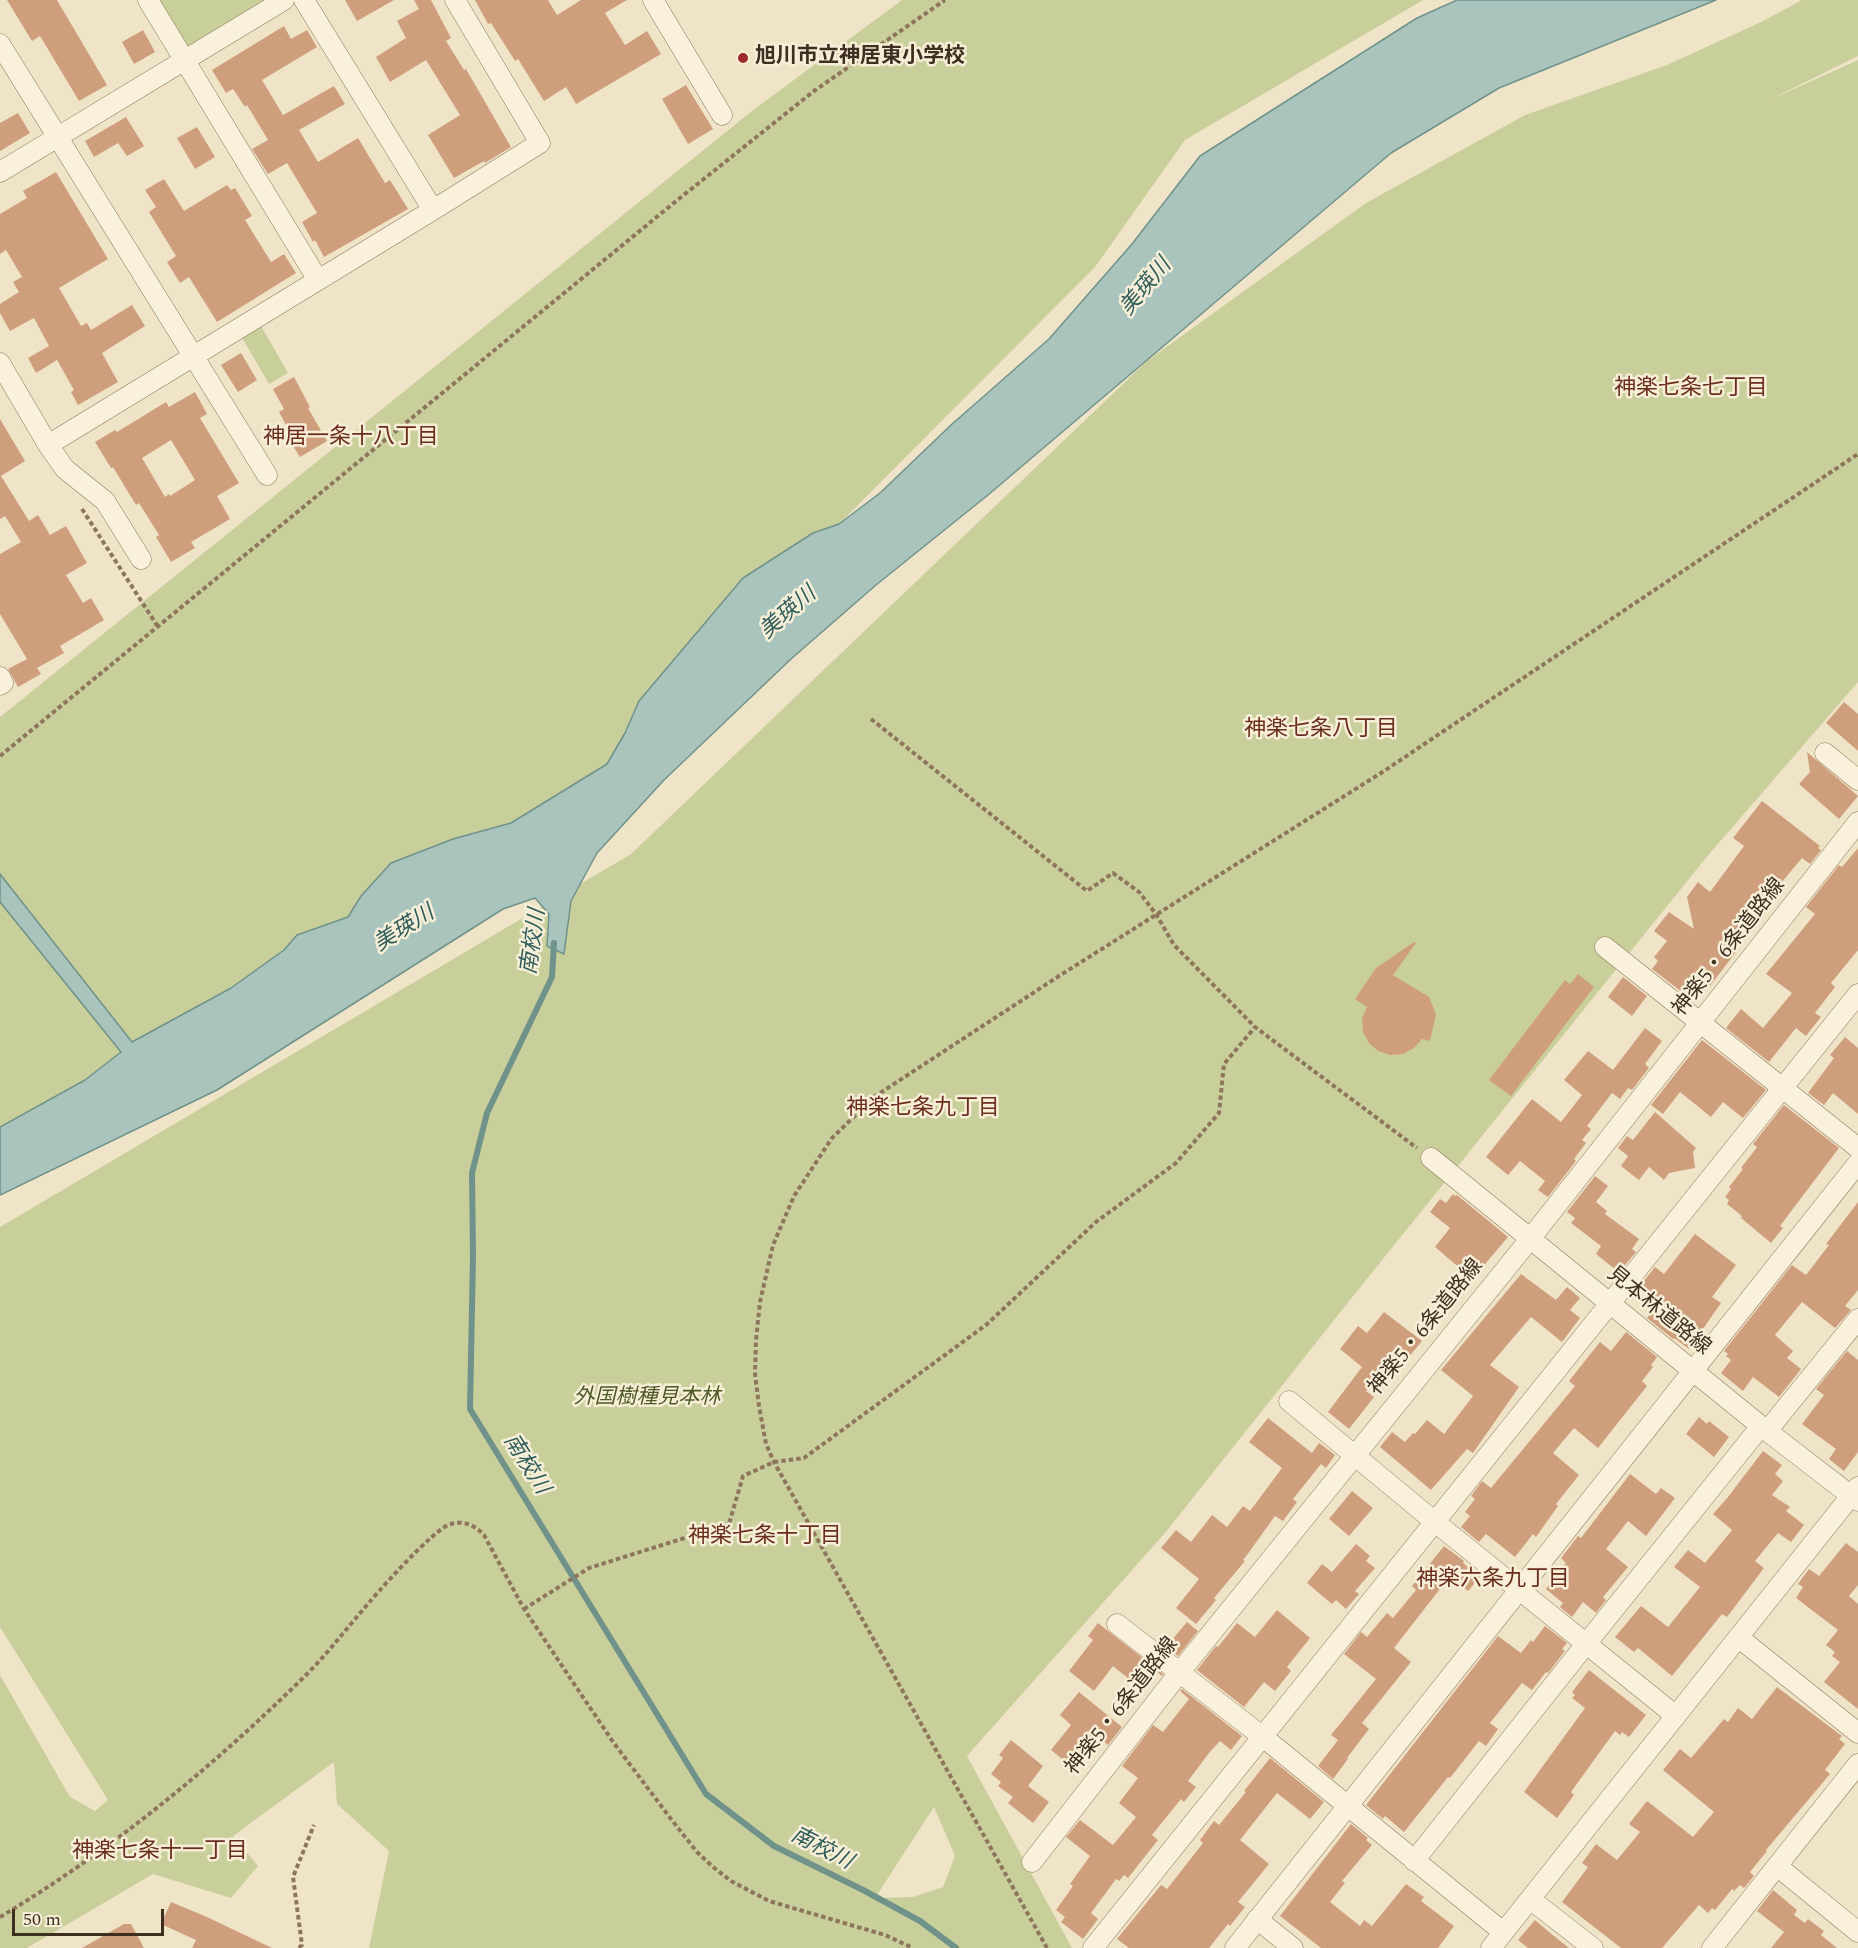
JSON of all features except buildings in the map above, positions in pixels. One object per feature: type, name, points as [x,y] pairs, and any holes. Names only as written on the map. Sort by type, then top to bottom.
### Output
[{"type":"street","points":[[148,0],[318,280]]},
{"type":"street","points":[[0,171],[284,0]]},
{"type":"street","points":[[304,0],[433,210]]},
{"type":"street","points":[[48,445],[540,143],[455,0]]},
{"type":"street","points":[[653,0],[722,116]]},
{"type":"street","points":[[0,44],[267,475]]},
{"type":"street","points":[[2,373],[65,469],[105,501],[141,559]]},
{"type":"street","points":[[0,677],[3,682],[0,685]]},
{"type":"street","points":[[1825,753],[1858,780]]},
{"type":"street","name":"神楽5・6条道路線","points":[[1032,1862],[1179,1673],[1530,1239],[1858,822]]},
{"type":"street","points":[[1605,946],[1858,1148]]},
{"type":"street","points":[[1093,1948],[1858,994]]},
{"type":"street","name":"見本林道路線","points":[[1431,1158],[1764,1429],[1856,1495]]},
{"type":"street","points":[[1234,1948],[1858,1163]]},
{"type":"street","points":[[1414,1861],[1586,1644],[1858,1319]]},
{"type":"street","points":[[1289,1401],[1676,1716]]},
{"type":"street","points":[[1491,1948],[1738,1637],[1856,1495]]},
{"type":"street","points":[[1117,1624],[1263,1737],[1503,1932]]},
{"type":"street","points":[[1738,1637],[1858,1733]]},
{"type":"street","points":[[1712,1948],[1858,1764]]},
{"type":"street","points":[[1777,1866],[1858,1932]]},
{"type":"street","points":[[1530,1899],[1593,1948]]},
{"type":"street","points":[[1257,1919],[1293,1948]]},
{"type":"path","points":[[0,756],[666,209],[814,91],[945,0]]},
{"type":"path","points":[[1047,1948],[766,1444],[755,1374],[760,1302],[773,1245],[794,1196],[832,1138],[874,1097],[1156,914],[1381,773],[1858,454]]},
{"type":"path","points":[[76,500],[158,627]]},
{"type":"path","points":[[871,719],[1087,891],[1113,873],[1139,892],[1156,914],[1174,945],[1255,1027],[1431,1158]]},
{"type":"path","points":[[524,1610],[589,1568],[729,1524],[742,1476],[774,1462],[804,1458],[986,1325],[1096,1222],[1176,1163],[1219,1113],[1224,1064],[1255,1027]]},
{"type":"path","points":[[0,1917],[42,1891],[141,1821],[228,1748],[308,1672],[370,1601],[436,1532],[450,1524],[465,1523],[477,1528],[484,1535],[524,1610],[613,1742],[670,1819],[713,1868],[731,1881],[769,1901],[885,1935],[914,1948]]},
{"type":"path","points":[[299,1948],[302,1945],[293,1877],[314,1825]]},
{"type":"green space","points":[[148,0],[284,0],[184,62]]},
{"type":"green space","points":[[902,0],[1423,0],[1185,140],[1095,267],[839,524],[813,533],[743,578],[639,701],[625,733],[607,764],[511,823],[453,839],[391,863],[361,896],[348,917],[297,935],[284,950],[231,988],[121,1052],[85,1080],[0,1127],[0,717],[752,111]]},
{"type":"green space","name":"外国樹種見本林","points":[[1802,0],[1858,0],[1858,56],[1765,102],[1858,60],[1858,682],[1705,859],[1165,1533],[967,1756],[1072,1948],[369,1948],[389,1851],[337,1804],[334,1762],[233,1836],[258,1866],[231,1898],[153,1874],[27,1948],[0,1948],[0,1675],[70,1797],[95,1811],[108,1800],[0,1627],[0,1227],[631,854],[1147,361],[1366,203],[1525,115],[1667,65],[1763,21]],"holes":[[[934,1807],[955,1856],[943,1887],[913,1897],[875,1898]]]},
{"type":"green space","points":[[260,324],[288,373],[269,384],[241,336]]},
{"type":"water","name":"美瑛川","points":[[1457,0],[1716,0],[1499,88],[1391,153],[988,495],[876,585],[791,659],[664,780],[597,853],[571,901],[564,954],[547,946],[549,914],[535,898],[503,909],[217,1090],[0,1195],[0,1127],[85,1080],[121,1052],[0,902],[0,874],[132,1042],[231,988],[284,950],[297,935],[348,917],[361,896],[391,863],[453,839],[511,823],[607,764],[625,733],[639,701],[743,578],[813,533],[839,524],[880,493],[951,425],[1049,339],[1132,244],[1200,156],[1417,18]]},
{"type":"waterway","name":"南校川","points":[[554,943],[552,977],[487,1113],[472,1173],[470,1409],[706,1794],[774,1846],[920,1921],[956,1948]]},
{"type":"place","name":"旭川市立神居東小学校","points":[[743,58]]},
{"type":"district","name":"神楽七条七丁目","points":[[1691,390]]},
{"type":"district","name":"神居一条十八丁目","points":[[351,439]]},
{"type":"district","name":"神楽七条八丁目","points":[[1321,731]]},
{"type":"district","name":"神楽七条九丁目","points":[[923,1110]]},
{"type":"district","name":"神楽七条十丁目","points":[[765,1538]]},
{"type":"district","name":"神楽六条九丁目","points":[[1493,1581]]},
{"type":"district","name":"神楽七条十一丁目","points":[[160,1853]]}]
